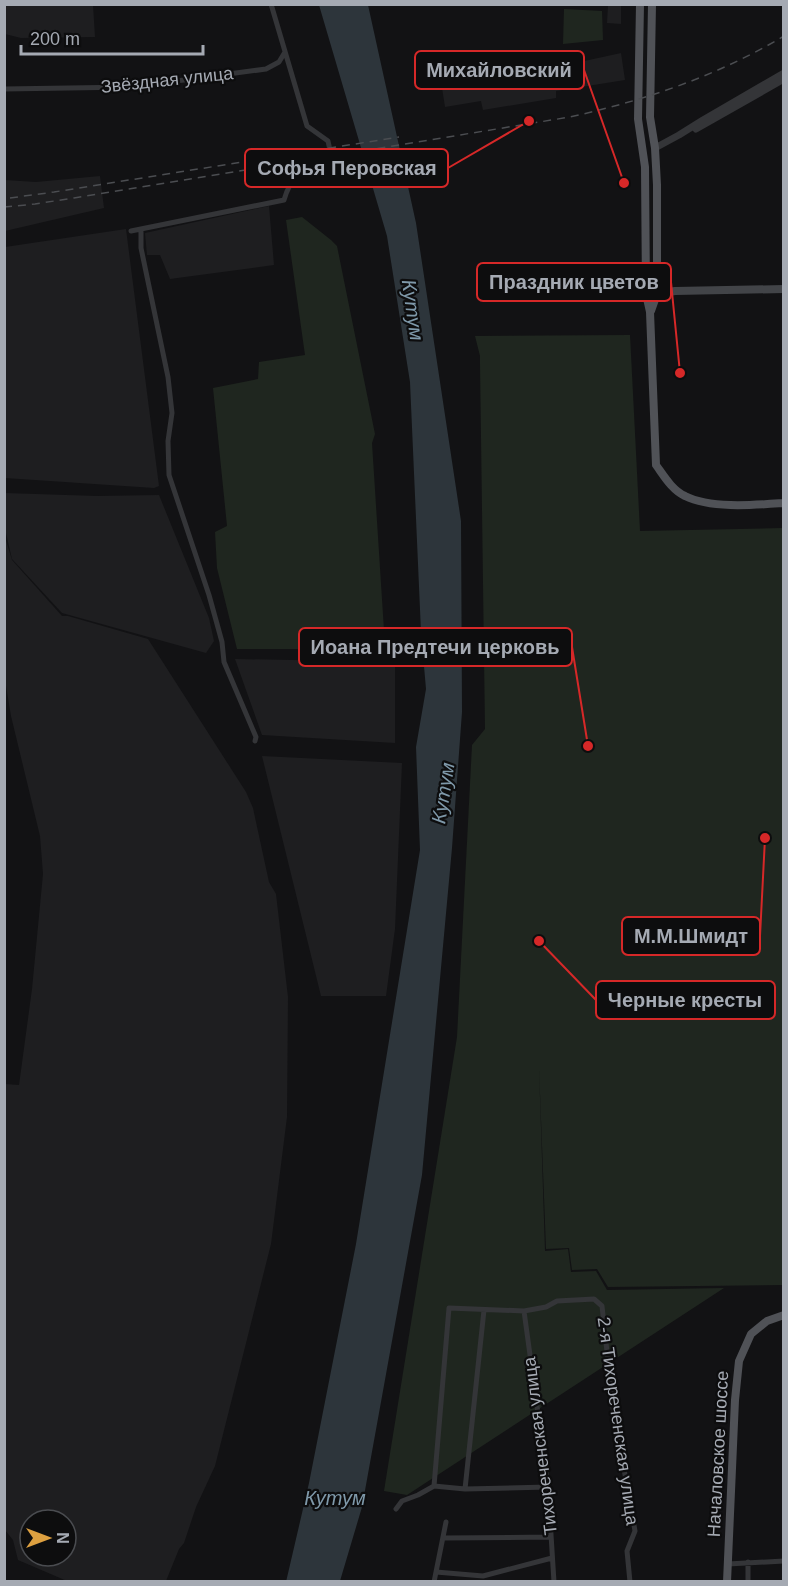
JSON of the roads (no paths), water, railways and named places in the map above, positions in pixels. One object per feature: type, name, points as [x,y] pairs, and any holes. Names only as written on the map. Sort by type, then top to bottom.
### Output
[{"type":"main road","points":[[640,4],[638,119],[645,167],[646,294],[650,312],[656,465],[668,482],[684,496],[704,502],[783,503]]},
{"type":"main road","points":[[650,312],[657,294],[657,185],[650,117],[652,4]]},
{"type":"main road","points":[[639,44],[651,43]]},
{"type":"main road","points":[[645,167],[655,148]]},
{"type":"main road","points":[[646,294],[675,291],[783,289]]},
{"type":"main road","name":"Началовское шоссе","points":[[727,1581],[735,1400],[739,1361],[751,1334],[772,1318],[783,1313]]},
{"type":"street","points":[[131,231],[284,200],[293,180],[302,176],[327,173],[333,164],[328,141],[307,126],[271,4]]},
{"type":"street","name":"Звёздная улица","points":[[4,89],[132,87],[266,69],[279,62],[285,52]]},
{"type":"street","points":[[655,148],[783,73]]},
{"type":"street","points":[[679,135],[703,125],[783,79]]},
{"type":"street","points":[[141,230],[141,248],[168,377],[172,413],[168,441],[169,475],[209,595],[222,642],[224,662],[256,737],[255,741]]},
{"type":"street","name":"2-я Тихореченская улица","points":[[524,1311],[546,1307],[557,1301],[594,1299],[602,1306],[613,1407],[635,1531],[627,1551],[630,1581]]},
{"type":"street","points":[[434,1486],[449,1308],[524,1311]]},
{"type":"street","points":[[465,1489],[484,1310]]},
{"type":"street","name":"Тихореченская улица","points":[[524,1311],[548,1487],[554,1581]]},
{"type":"street","points":[[396,1509],[402,1501],[434,1486],[465,1489],[548,1487]]},
{"type":"street","points":[[434,1581],[446,1522]]},
{"type":"street","points":[[443,1538],[552,1537]]},
{"type":"street","points":[[436,1572],[483,1576],[552,1558]]},
{"type":"street","points":[[728,1564],[783,1561]]},
{"type":"street","points":[[748,1562],[748,1581]]},
{"type":"water","name":"Кутум","points":[[319,5],[368,5],[416,223],[461,521],[462,712],[422,1175],[362,1507],[340,1581],[286,1582],[309,1483],[356,1244],[420,850],[416,747],[426,689],[421,632],[410,382],[387,236]]},
{"type":"railway","points":[[4,207],[74,198],[570,117],[626,103],[707,75],[784,36]]},
{"type":"railway","points":[[10,198],[399,137]]},
{"type":"place","name":"Софья Перовская","points":[[529,121]]},
{"type":"place","name":"Михайловский","points":[[624,183]]},
{"type":"place","name":"Праздник цветов","points":[[680,373]]},
{"type":"place","name":"Иоана Предтечи церковь","points":[[588,746]]},
{"type":"place","name":"М.М.Шмидт","points":[[765,838]]},
{"type":"place","name":"Черные кресты","points":[[539,941]]}]
